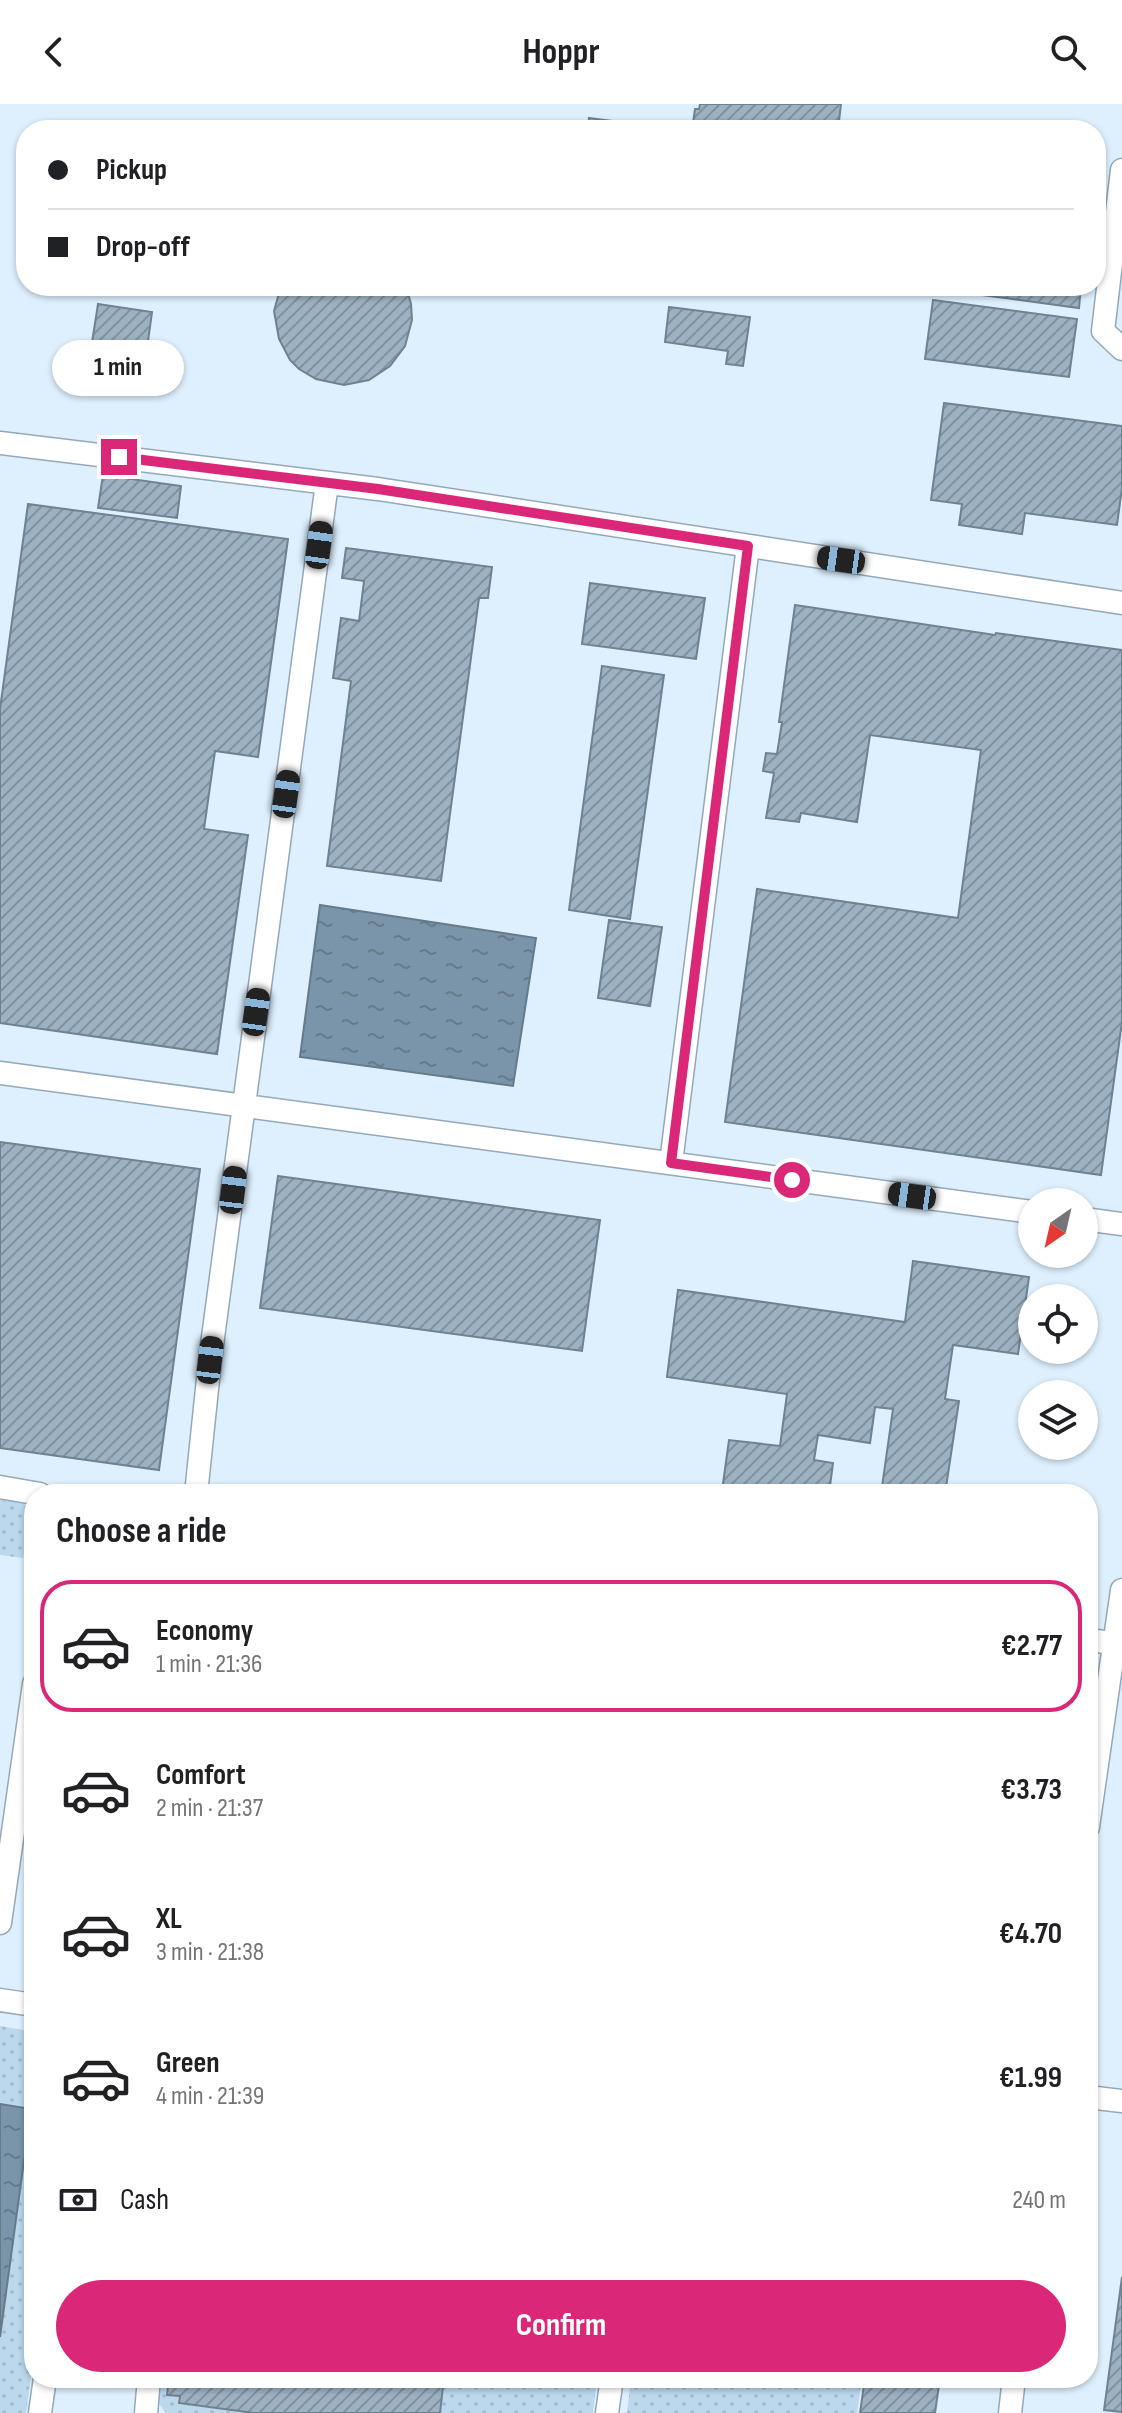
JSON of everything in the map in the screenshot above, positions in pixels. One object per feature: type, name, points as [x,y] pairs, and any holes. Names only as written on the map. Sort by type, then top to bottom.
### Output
[{"type":"lane","points":[[1122,170],[1103,331],[1122,349]]},
{"type":"lane","points":[[0,443],[327,483],[1122,603]]},
{"type":"lane","points":[[197,1484],[327,483]]},
{"type":"lane","points":[[671,1163],[748,546]]},
{"type":"lane","points":[[0,1073],[1018,1210]]},
{"type":"lane","points":[[1098,1221],[1122,1224]]},
{"type":"lane","points":[[0,1487],[24,1491]]},
{"type":"lane","points":[[1098,1766],[1118,1644],[1122,1590]]},
{"type":"lane","points":[[1098,1641],[1118,1644]]},
{"type":"lane","points":[[0,1923],[24,1754]]},
{"type":"lane","points":[[0,2000],[24,2004]]},
{"type":"lane","points":[[1098,2098],[1122,2101]]},
{"type":"lane","points":[[40,2413],[44,2388]]},
{"type":"lane","points":[[146,2413],[148,2388]]},
{"type":"lane","points":[[607,2413],[611,2388]]},
{"type":"lane","points":[[1010,2413],[1013,2388]]},
{"type":"shaded area","points":[[0,1500],[21,1502],[24,1504],[23,1558],[0,1555]]},
{"type":"shaded area","points":[[0,2026],[24,2030],[24,2108],[0,2104]]},
{"type":"shaded area","points":[[24,2160],[24,2388],[29,2388],[26,2413],[0,2413],[0,2337]]},
{"type":"shaded area","points":[[159,2388],[168,2388],[167,2392],[179,2394],[178,2403],[251,2413],[166,2413],[157,2401]]},
{"type":"shaded area","points":[[444,2388],[596,2388],[593,2413],[440,2413]]},
{"type":"shaded area","points":[[630,2388],[861,2388],[857,2413],[627,2413]]},
{"type":"water","points":[[320,905],[536,938],[513,1086],[300,1057]]},
{"type":"water","points":[[0,2104],[24,2108],[24,2160],[0,2337]]},
{"type":"building","points":[[700,104],[841,104],[839,120],[693,120],[695,109],[699,109]]},
{"type":"building","points":[[278,296],[409,296],[412,320],[405,346],[390,366],[369,380],[344,385],[316,379],[290,360],[279,339],[274,311]]},
{"type":"building","points":[[989,296],[1080,296],[1079,308]]},
{"type":"building","points":[[933,300],[1077,319],[1069,377],[925,359]]},
{"type":"building","points":[[98,304],[152,312],[146,356],[91,349]]},
{"type":"building","points":[[669,307],[750,317],[743,366],[726,364],[728,351],[665,342]]},
{"type":"building","points":[[944,403],[1122,426],[1122,488],[1117,525],[1025,513],[1022,534],[959,525],[962,504],[931,500]]},
{"type":"building","points":[[103,475],[181,486],[177,518],[98,508]]},
{"type":"building","points":[[28,504],[288,539],[258,757],[215,751],[204,829],[248,835],[217,1054],[0,1023],[0,709]]},
{"type":"building","points":[[346,548],[492,567],[488,598],[479,598],[441,881],[327,866],[351,681],[333,678],[341,618],[359,621],[364,581],[342,578]]},
{"type":"building","points":[[590,583],[705,598],[696,659],[582,644]]},
{"type":"building","points":[[795,605],[995,635],[1122,650],[1122,1022],[1101,1175],[725,1122],[757,889],[958,918],[981,750],[870,735],[857,822],[801,813],[799,822],[766,818],[774,773],[763,771],[766,753],[777,754]]},
{"type":"building","points":[[602,666],[664,675],[630,919],[569,910]]},
{"type":"building","points":[[609,920],[662,927],[650,1006],[598,998]]},
{"type":"building","points":[[0,1142],[200,1169],[159,1470],[0,1448]]},
{"type":"building","points":[[278,1176],[600,1220],[582,1351],[260,1308]]},
{"type":"building","points":[[913,1261],[1029,1277],[1028,1284],[1018,1284],[1018,1354],[953,1345],[945,1399],[959,1401],[947,1484],[882,1484],[893,1409],[875,1407],[870,1443],[818,1435],[814,1460],[833,1463],[830,1484],[723,1484],[729,1440],[780,1446],[787,1394],[667,1377],[678,1290],[905,1322]]},
{"type":"building","points":[[1122,2277],[1122,2412],[1104,2410]]},
{"type":"building","points":[[168,2388],[443,2388],[440,2413],[254,2413],[179,2403],[180,2396],[167,2395]]},
{"type":"building","points":[[864,2388],[939,2388],[935,2413],[860,2413]]},
{"type":"route","points":[[119,457],[378,489],[748,546],[671,1163],[792,1180]]}]
